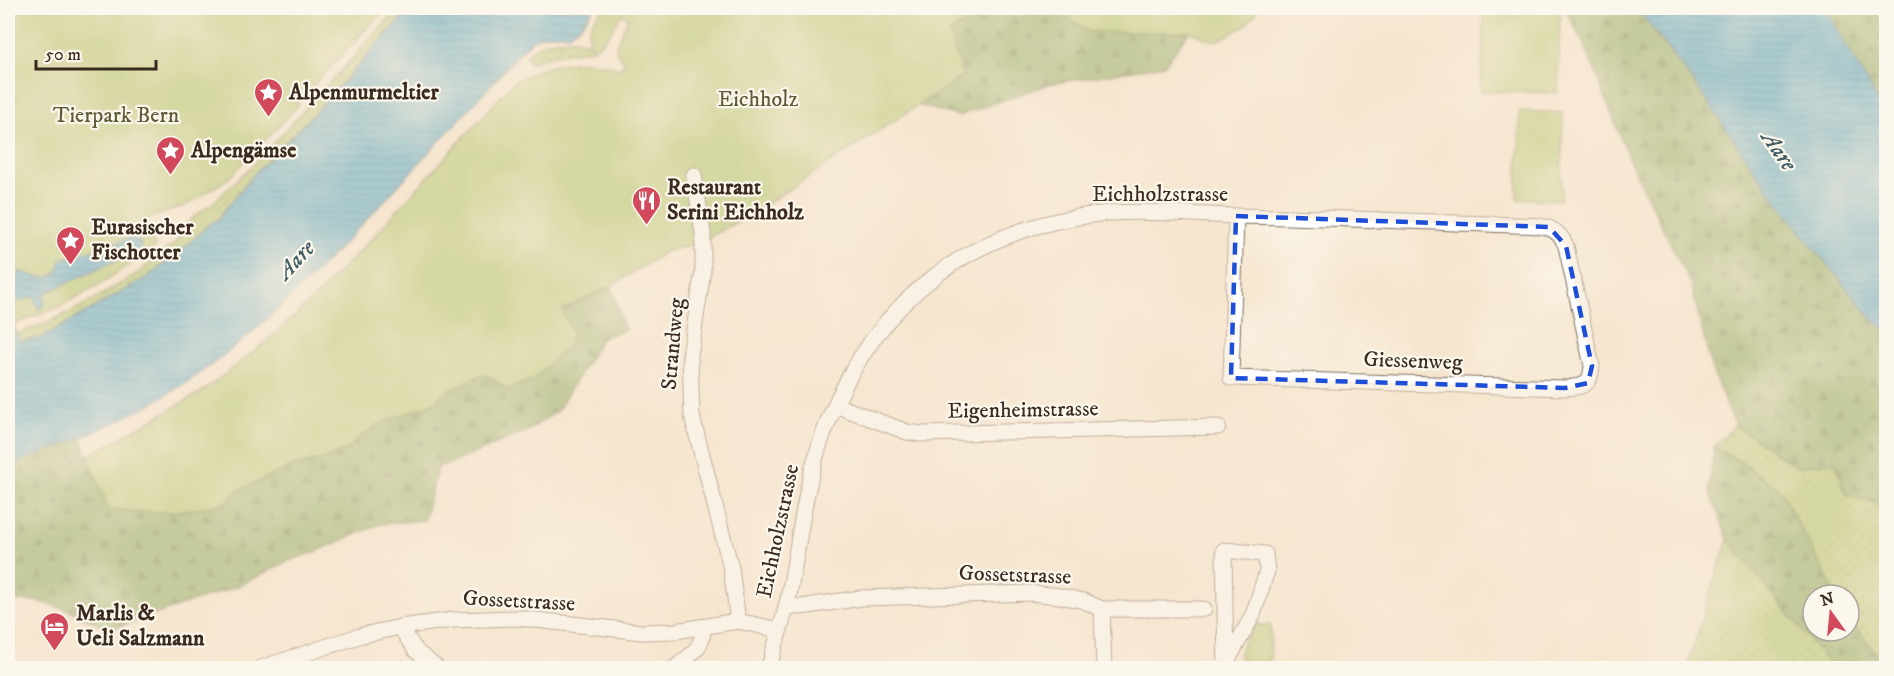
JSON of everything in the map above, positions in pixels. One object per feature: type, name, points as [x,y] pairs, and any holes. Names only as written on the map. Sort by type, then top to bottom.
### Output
[{"type":"street","name":"Strandweg","points":[[694,176],[703,233],[703,271],[690,356],[692,416],[731,568],[738,621]]},
{"type":"street","name":"Eichholzstrasse","points":[[768,669],[786,606],[820,442],[835,405],[857,362],[873,339],[907,298],[951,264],[1017,231],[1087,216],[1137,213],[1549,227]]},
{"type":"street","name":"Giessenweg","points":[[1236,216],[1231,378],[1565,388],[1581,386],[1588,383],[1592,366],[1566,246],[1562,236],[1549,227]]},
{"type":"street","name":"Eigenheimstrasse","points":[[835,405],[907,432],[921,434],[1218,427]]},
{"type":"street","points":[[1224,550],[1265,554],[1268,571],[1254,615],[1226,666],[1224,550]]},
{"type":"street","name":"Gossetstrasse","points":[[786,606],[801,607],[861,598],[1030,593],[1084,601],[1102,609],[1204,609]]},
{"type":"street","points":[[1102,609],[1104,669]]},
{"type":"street","name":"Gossetstrasse","points":[[261,669],[359,636],[400,627],[453,620],[518,618],[642,632],[675,631],[738,621],[779,630]]},
{"type":"street","points":[[400,627],[416,651],[436,669]]},
{"type":"street","points":[[675,669],[700,646],[704,636],[703,627]]},
{"type":"highlighted area","points":[[1236,216],[1549,227],[1566,246],[1592,366],[1588,383],[1565,388],[1231,378]]},
{"type":"green space","name":"Tierpark Bern","points":[[8,8],[386,8],[306,93],[296,96],[298,105],[229,178],[187,205],[143,220],[155,247],[84,294],[18,323],[8,330]]},
{"type":"green space","points":[[399,8],[411,8],[314,114],[256,172],[219,219],[208,225],[181,251],[146,278],[41,338],[19,341],[17,334],[90,302],[138,273],[175,243],[192,218],[212,204],[254,164]]},
{"type":"green space","name":"Eichholz","points":[[605,8],[991,8],[949,32],[963,76],[748,216],[697,243],[665,252],[611,286],[562,310],[573,334],[568,346],[532,380],[507,389],[489,376],[479,376],[445,393],[432,404],[381,423],[359,438],[348,449],[327,458],[291,467],[236,491],[227,502],[171,512],[135,512],[108,508],[88,456],[203,391],[266,342],[313,299],[373,237],[514,82],[539,70],[565,63],[592,62],[619,69],[625,62],[617,53],[616,46],[628,18],[622,14],[606,38],[593,49],[588,37],[590,26]]},
{"type":"green space","points":[[978,8],[1085,8],[1091,32],[1189,32],[1164,65],[1049,84],[958,116],[918,105],[963,76],[949,32]]},
{"type":"green space","points":[[1064,8],[1258,8],[1247,24],[1215,41],[1189,32],[1090,32],[1065,15]]},
{"type":"green space","points":[[1484,8],[1560,8],[1558,93],[1481,91]]},
{"type":"green space","points":[[1565,8],[1637,8],[1704,96],[1762,181],[1817,252],[1871,317],[1886,331],[1886,509],[1881,505],[1846,494],[1835,461],[1797,467],[1735,425],[1712,370],[1691,285],[1629,159],[1588,53]]},
{"type":"green space","points":[[1825,8],[1873,8],[1886,27],[1886,114],[1865,79]]},
{"type":"green space","points":[[577,39],[584,43],[587,41],[593,49],[550,56],[530,63],[526,56],[543,43]]},
{"type":"green space","points":[[1520,111],[1563,113],[1561,200],[1517,199]]},
{"type":"green space","points":[[611,286],[625,330],[602,337],[557,411],[527,431],[438,467],[424,520],[380,524],[286,562],[238,586],[110,630],[73,612],[48,604],[35,601],[8,603],[8,465],[81,438],[108,508],[135,512],[171,512],[227,502],[236,491],[291,467],[327,458],[348,449],[359,438],[381,423],[432,404],[445,393],[479,376],[489,376],[500,385],[532,380],[572,334],[562,310]]},
{"type":"green space","points":[[1735,425],[1797,467],[1835,461],[1886,509],[1886,660],[1878,657],[1861,634],[1861,583],[1830,583],[1780,490],[1739,461],[1714,447]]},
{"type":"green space","points":[[1714,447],[1739,461],[1780,490],[1830,583],[1801,583],[1801,629],[1728,539],[1709,490]]},
{"type":"green space","points":[[1728,539],[1801,629],[1801,643],[1813,643],[1833,668],[1716,668],[1688,663]]},
{"type":"green space","points":[[1257,624],[1271,625],[1270,668],[1239,668],[1243,644]]},
{"type":"green space","points":[[1861,634],[1878,657],[1886,660],[1886,668],[1833,668],[1813,643],[1861,643]]},
{"type":"water","name":"Aare","points":[[411,8],[594,8],[582,24],[569,34],[546,34],[532,40],[334,253],[276,310],[214,363],[170,393],[126,417],[56,448],[8,465],[8,320],[12,320],[19,341],[41,338],[146,278],[181,251],[208,225],[219,219],[256,172],[314,114]]},
{"type":"water","name":"Aare","points":[[1637,8],[1825,8],[1886,114],[1886,331],[1871,317],[1817,252],[1762,181],[1704,96]]},
{"type":"water","points":[[132,238],[141,242],[141,247],[136,253],[44,294],[45,304],[39,310],[34,297],[17,302],[8,299],[8,284],[17,278],[20,271],[33,276],[51,277],[59,268],[61,259]]},
{"type":"place","name":"Alpenmurmeltier","points":[[268,118]]},
{"type":"place","name":"Alpengämse","points":[[170,176]]},
{"type":"place","name":"Restaurant Serini Eichholz","points":[[646,226]]},
{"type":"place","name":"Eurasischer Fischotter","points":[[70,266]]},
{"type":"place","name":"Marlis & Ueli Salzmann","points":[[55,652]]}]
